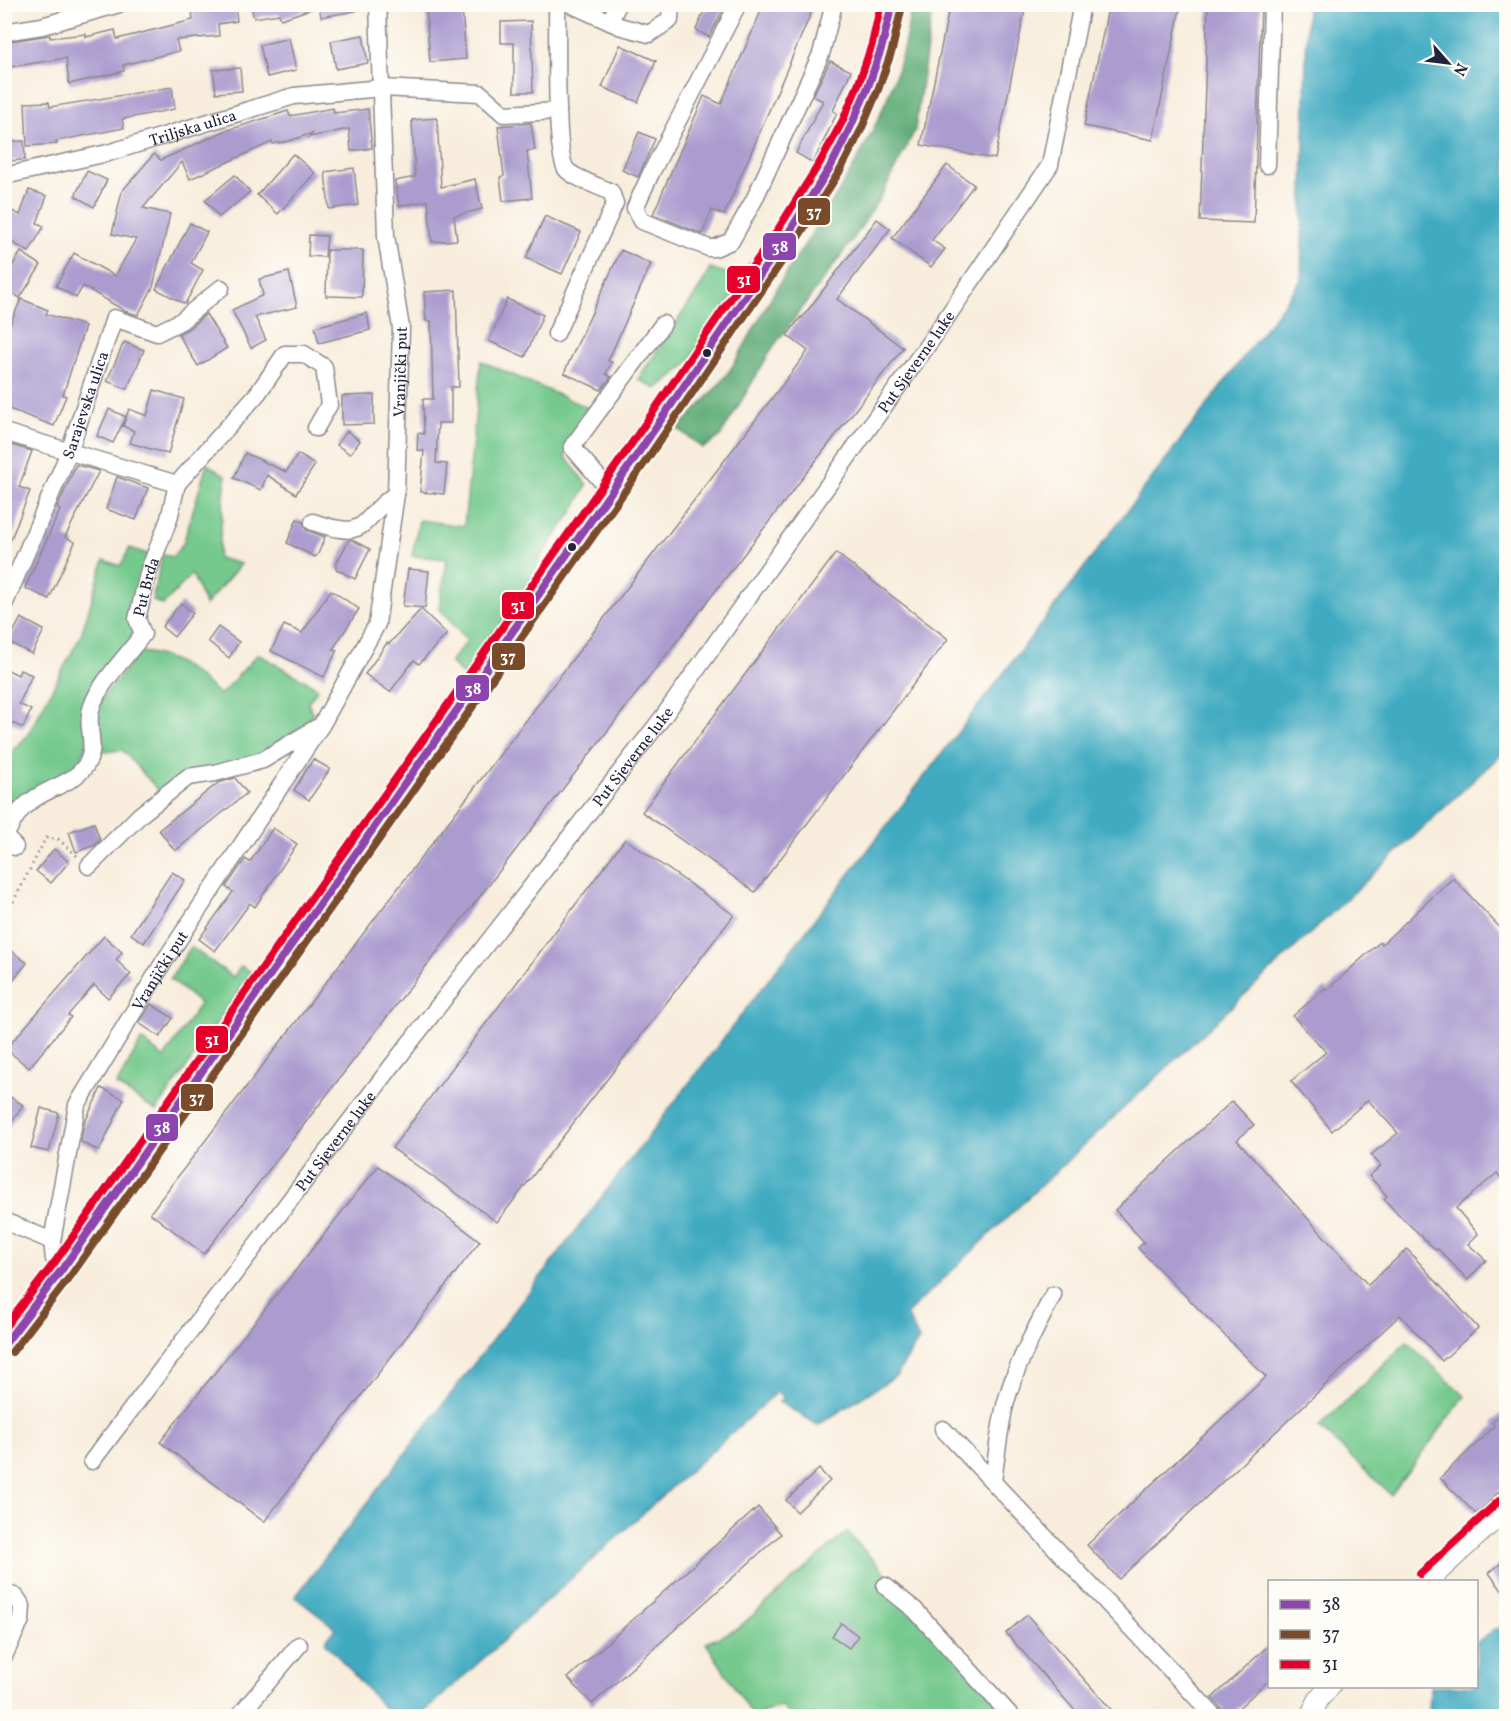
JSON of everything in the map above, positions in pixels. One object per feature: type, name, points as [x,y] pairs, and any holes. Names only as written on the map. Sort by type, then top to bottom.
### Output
[{"type":"main road","points":[[4,1346],[63,1268],[611,492],[808,205],[863,103],[879,58],[892,4]]},
{"type":"main road","points":[[1428,1580],[1506,1509]]},
{"type":"main road","points":[[1310,1716],[1328,1688]]},
{"type":"street","points":[[4,32],[42,26],[119,4]]},
{"type":"street","name":"Vranjički put","points":[[52,1241],[77,1105],[165,960],[322,724],[377,624],[396,494],[401,328],[386,236],[378,4]]},
{"type":"street","points":[[556,334],[615,203],[610,192],[568,171],[562,161],[558,111],[557,4]]},
{"type":"street","points":[[570,4],[610,22],[650,34],[670,20],[671,4]]},
{"type":"street","points":[[610,22],[618,4]]},
{"type":"street","points":[[738,4],[635,208],[642,221],[709,248],[715,248],[731,241],[754,200],[821,54],[834,4]]},
{"type":"street","name":"Put Sjeverne luke","points":[[92,1461],[391,1067],[663,717],[934,336],[1050,165],[1082,4]]},
{"type":"street","points":[[1267,165],[1272,4]]},
{"type":"street","name":"Triljska ulica","points":[[4,176],[108,153],[294,96],[382,88],[480,93],[504,114],[558,111]]},
{"type":"street","name":"Sarajevska ulica","points":[[4,605],[69,452],[114,318],[157,333],[181,321],[221,288]]},
{"type":"street","points":[[611,492],[572,447],[663,324]]},
{"type":"street","points":[[4,432],[177,484],[258,393],[285,354],[304,354],[324,367],[329,405],[316,428]]},
{"type":"street","name":"Put Brda","points":[[15,847],[5,837],[25,805],[42,794],[67,783],[85,766],[91,756],[93,740],[90,725],[91,706],[107,680],[142,634],[137,618],[149,570],[169,519],[177,484]]},
{"type":"street","points":[[313,522],[348,531],[365,524],[385,501],[396,494]]},
{"type":"street","name":"Vranjički put","points":[[89,866],[140,815],[188,777],[215,773],[263,760],[322,724]]},
{"type":"street","points":[[4,1221],[52,1241],[54,1259],[63,1268]]},
{"type":"street","points":[[993,1481],[1005,1405],[1010,1388],[1027,1346],[1053,1295]]},
{"type":"street","points":[[943,1429],[1214,1716]]},
{"type":"street","points":[[885,1586],[915,1610],[1011,1716]]},
{"type":"street","points":[[4,1592],[16,1597],[22,1606],[21,1620],[4,1656]]},
{"type":"street","points":[[239,1716],[299,1645]]},
{"type":"path","points":[[13,902],[46,838],[58,839],[89,866]]},
{"type":"green space","points":[[911,5],[933,5],[915,130],[883,193],[854,238],[773,347],[720,437],[703,448],[678,429],[732,367],[774,293],[862,151],[894,81]]},
{"type":"green space","points":[[775,235],[685,366],[656,389],[638,379],[701,286],[710,268],[737,277]]},
{"type":"green space","points":[[481,361],[593,410],[565,456],[587,485],[573,511],[543,553],[525,589],[463,675],[450,662],[467,641],[439,608],[447,559],[412,556],[419,520],[464,526]]},
{"type":"green space","points":[[207,464],[226,476],[218,558],[241,564],[205,605],[192,574],[163,605],[152,600],[163,554],[172,557],[183,544]]},
{"type":"green space","points":[[130,548],[150,555],[133,637],[109,670],[81,762],[5,825],[5,759],[27,736],[81,635],[104,560],[120,566]]},
{"type":"green space","points":[[140,652],[164,657],[184,666],[220,695],[258,654],[318,688],[308,703],[313,714],[308,722],[263,754],[160,792],[122,750],[98,753],[95,712],[106,693]]},
{"type":"green space","points":[[191,947],[233,977],[241,966],[252,973],[156,1111],[116,1085],[142,1040],[164,1058],[200,1004],[170,979]]},
{"type":"green space","points":[[1407,1342],[1465,1396],[1391,1495],[1319,1427]]},
{"type":"green space","points":[[847,1532],[1019,1716],[791,1716],[781,1706],[753,1716],[706,1643],[737,1629]]},
{"type":"water","points":[[1307,5],[1506,5],[1506,750],[907,1314],[919,1340],[896,1376],[818,1425],[779,1402],[784,1398],[777,1392],[420,1716],[391,1716],[325,1642],[335,1628],[295,1597],[1071,585],[1301,281]]},
{"type":"water","points":[[1506,1626],[1506,1716],[1429,1716],[1430,1688],[1478,1688],[1478,1641],[1494,1630]]},
{"type":"building","points":[[250,4],[316,4],[317,7],[281,19],[279,14],[254,18]]},
{"type":"building","points":[[319,4],[355,4],[356,11],[321,17]]},
{"type":"building","points":[[707,4],[726,4],[709,37],[696,30]]},
{"type":"building","points":[[764,4],[815,4],[724,215],[712,210],[702,234],[653,214],[704,96],[721,104]]},
{"type":"building","points":[[950,4],[1026,4],[995,159],[921,145]]},
{"type":"building","points":[[1109,4],[1181,4],[1153,140],[1084,126]]},
{"type":"building","points":[[1208,4],[1261,4],[1254,223],[1200,221]]},
{"type":"building","points":[[235,7],[237,21],[218,24],[219,36],[176,40],[179,51],[123,65],[124,71],[69,84],[66,58],[4,68],[4,42],[50,35],[50,38],[86,34],[86,37],[115,30],[117,39],[193,20],[192,11]]},
{"type":"building","points":[[462,8],[466,59],[430,62],[426,11]]},
{"type":"building","points":[[531,21],[533,92],[514,92],[514,43],[501,43],[501,22]]},
{"type":"building","points":[[363,35],[368,63],[336,69],[331,41]]},
{"type":"building","points":[[289,38],[296,70],[267,77],[260,45]]},
{"type":"building","points":[[620,45],[656,61],[638,102],[602,87]]},
{"type":"building","points":[[830,61],[851,71],[833,111],[837,113],[813,163],[796,153],[823,101],[813,96]]},
{"type":"building","points":[[240,68],[242,91],[216,93],[213,70]]},
{"type":"building","points":[[172,87],[175,109],[122,119],[124,128],[56,141],[57,144],[27,146],[25,103],[49,102],[50,107]]},
{"type":"building","points":[[333,108],[334,113],[368,109],[372,148],[351,151],[349,129],[309,137],[313,133],[273,144],[272,142],[190,179],[182,162],[143,208],[170,214],[153,287],[138,315],[125,311],[83,286],[76,298],[56,286],[74,253],[115,276],[136,239],[112,234],[122,191],[154,154],[161,160],[225,131],[288,111],[290,116]]},
{"type":"building","points":[[437,118],[441,187],[475,179],[482,209],[454,216],[457,240],[432,242],[428,201],[399,206],[395,181],[415,177],[412,120]]},
{"type":"building","points":[[531,123],[535,150],[527,151],[532,198],[503,201],[500,177],[504,176],[498,126]]},
{"type":"building","points":[[639,132],[655,139],[638,177],[622,170]]},
{"type":"building","points":[[24,141],[25,160],[4,161],[4,142]]},
{"type":"building","points":[[293,154],[315,173],[278,214],[257,195]]},
{"type":"building","points":[[947,165],[974,185],[932,240],[945,249],[931,267],[892,238]]},
{"type":"building","points":[[354,168],[358,205],[329,209],[325,172]]},
{"type":"building","points":[[87,171],[107,180],[94,207],[75,196]]},
{"type":"building","points":[[235,175],[250,192],[219,217],[205,200]]},
{"type":"building","points":[[29,190],[47,196],[37,223],[44,226],[29,252],[4,238],[4,207],[20,215]]},
{"type":"building","points":[[545,216],[581,232],[562,274],[526,258]]},
{"type":"building","points":[[877,219],[890,229],[837,299],[903,348],[204,1254],[150,1213],[808,351],[787,335]]},
{"type":"building","points":[[190,223],[207,232],[191,263],[203,270],[185,304],[156,289]]},
{"type":"building","points":[[309,235],[327,236],[325,257],[308,256]]},
{"type":"building","points":[[327,250],[363,250],[362,297],[326,296]]},
{"type":"building","points":[[621,250],[651,264],[608,361],[612,362],[606,374],[611,377],[601,390],[564,373]]},
{"type":"building","points":[[21,252],[41,265],[20,298],[4,288],[4,278]]},
{"type":"building","points":[[289,272],[297,307],[255,317],[266,340],[251,348],[232,310],[263,295],[259,279]]},
{"type":"building","points":[[456,290],[459,387],[451,387],[451,423],[438,423],[436,463],[447,464],[444,494],[420,492],[424,451],[417,450],[418,433],[424,434],[423,399],[433,399],[431,321],[426,321],[424,292]]},
{"type":"building","points":[[21,299],[48,310],[46,314],[85,326],[63,395],[66,396],[54,426],[4,407],[4,339]]},
{"type":"building","points":[[507,299],[543,315],[525,357],[489,341]]},
{"type":"building","points":[[367,313],[370,330],[319,343],[315,327]]},
{"type":"building","points":[[206,314],[227,348],[198,366],[178,334]]},
{"type":"building","points":[[124,342],[144,350],[127,389],[107,381]]},
{"type":"building","points":[[154,390],[184,399],[168,454],[130,443],[134,431],[123,426],[129,409],[147,416]]},
{"type":"building","points":[[374,395],[374,424],[342,425],[342,396]]},
{"type":"building","points":[[109,409],[126,417],[113,443],[97,436]]},
{"type":"building","points":[[347,431],[360,441],[350,454],[337,445]]},
{"type":"building","points":[[4,443],[32,451],[19,487],[30,491],[5,554]]},
{"type":"building","points":[[245,453],[286,472],[298,454],[315,465],[296,494],[267,475],[261,490],[234,478]]},
{"type":"building","points":[[76,465],[99,471],[65,537],[75,542],[49,599],[25,588],[60,510],[57,508]]},
{"type":"building","points":[[117,477],[148,488],[136,520],[106,509]]},
{"type":"building","points":[[297,519],[303,522],[306,530],[325,537],[315,557],[287,543]]},
{"type":"building","points":[[349,540],[370,549],[355,579],[336,569],[336,564]]},
{"type":"building","points":[[836,553],[948,639],[755,892],[642,812]]},
{"type":"building","points":[[408,569],[429,571],[425,608],[403,606]]},
{"type":"building","points":[[331,590],[359,609],[333,649],[337,650],[324,677],[271,651],[284,625],[302,633]]},
{"type":"building","points":[[181,603],[193,613],[174,637],[162,627]]},
{"type":"building","points":[[421,609],[447,634],[419,664],[414,660],[390,692],[365,674],[387,643],[389,644]]},
{"type":"building","points":[[21,618],[44,630],[32,654],[8,642]]},
{"type":"building","points":[[218,627],[239,642],[229,658],[208,641]]},
{"type":"building","points":[[4,668],[18,675],[20,670],[32,675],[19,704],[31,710],[23,728],[4,719]]},
{"type":"building","points":[[313,759],[330,769],[309,800],[294,790]]},
{"type":"building","points":[[235,778],[247,793],[175,851],[159,830],[218,783]]},
{"type":"building","points":[[94,823],[100,840],[95,845],[76,852],[69,832]]},
{"type":"building","points":[[273,828],[297,844],[255,907],[250,903],[215,951],[199,939],[233,892],[226,887],[245,859],[250,862]]},
{"type":"building","points":[[625,839],[734,915],[497,1222],[392,1148]]},
{"type":"building","points":[[54,849],[69,862],[51,883],[36,871]]},
{"type":"building","points":[[172,872],[185,880],[144,943],[131,934]]},
{"type":"building","points":[[1453,878],[1506,934],[1506,1184],[1497,1173],[1456,1208],[1478,1234],[1468,1244],[1486,1260],[1468,1280],[1438,1249],[1436,1250],[1395,1211],[1384,1199],[1387,1196],[1369,1176],[1381,1166],[1371,1155],[1398,1133],[1368,1100],[1332,1131],[1291,1081],[1326,1052],[1293,1016],[1325,988],[1327,990],[1380,942],[1382,944]]},
{"type":"building","points":[[104,936],[122,952],[116,960],[131,974],[108,998],[94,985],[68,1015],[71,1017],[29,1068],[6,1049]]},
{"type":"building","points":[[4,945],[27,963],[4,991]]},
{"type":"building","points":[[151,1004],[173,1018],[160,1037],[139,1023]]},
{"type":"building","points":[[101,1088],[124,1099],[99,1151],[81,1142],[84,1124]]},
{"type":"building","points":[[4,1093],[23,1105],[4,1134]]},
{"type":"building","points":[[1232,1101],[1254,1125],[1237,1140],[1368,1285],[1407,1249],[1478,1328],[1442,1361],[1400,1315],[1119,1579],[1087,1545],[1266,1377],[1138,1248],[1144,1242],[1115,1210]]},
{"type":"building","points":[[41,1108],[59,1113],[49,1152],[31,1148]]},
{"type":"building","points":[[378,1166],[480,1241],[264,1522],[160,1442]]},
{"type":"building","points":[[1506,1409],[1506,1485],[1476,1514],[1440,1478],[1495,1426],[1492,1423]]},
{"type":"building","points":[[819,1469],[830,1481],[797,1512],[786,1500]]},
{"type":"building","points":[[758,1507],[781,1534],[592,1704],[568,1678]]},
{"type":"building","points":[[1506,1559],[1506,1596],[1489,1573]]},
{"type":"building","points":[[1027,1615],[1117,1716],[1080,1716],[1006,1633]]},
{"type":"building","points":[[841,1623],[858,1636],[849,1648],[832,1636]]},
{"type":"building","points":[[1268,1646],[1268,1681],[1230,1716],[1224,1716],[1222,1709],[1212,1698]]},
{"type":"transit line","name":"31","points":[[4,1328],[55,1262],[621,459],[777,231],[842,122],[859,83],[872,44],[881,4]]},
{"type":"transit line","name":"38","points":[[4,1345],[63,1268],[630,465],[786,237],[832,164],[851,126],[882,46],[892,4]]},
{"type":"transit line","name":"37","points":[[12,1352],[72,1274],[639,471],[795,242],[841,169],[861,130],[892,50],[902,6]]},
{"type":"transit line","name":"31","points":[[1420,1574],[1499,1501]]}]
